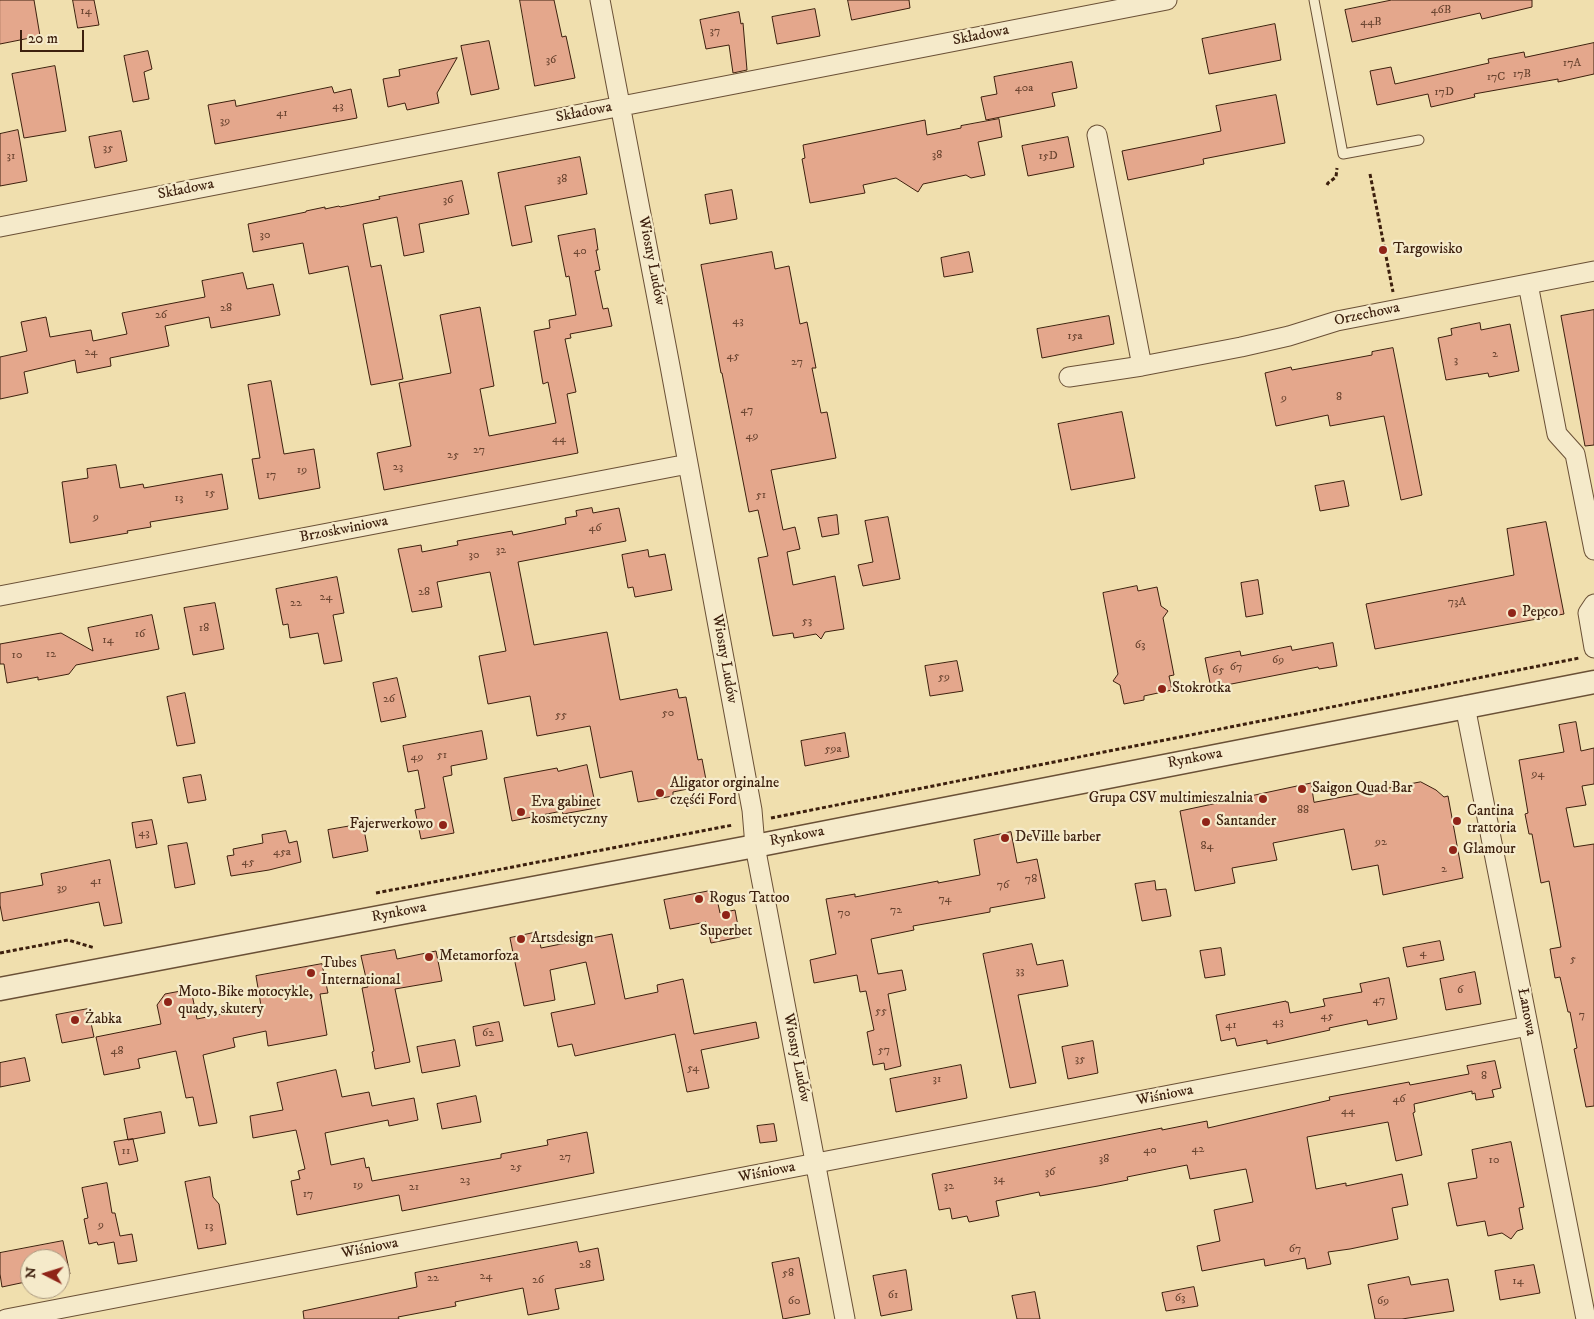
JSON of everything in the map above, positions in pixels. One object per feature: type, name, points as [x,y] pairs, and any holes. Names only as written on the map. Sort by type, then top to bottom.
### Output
[{"type":"street","name":"Wiosny Ludów","points":[[600,0],[622,106],[752,810],[755,846],[845,1319]]},
{"type":"street","name":"Składowa","points":[[0,227],[1167,0]]},
{"type":"street","points":[[1097,135],[1142,366]]},
{"type":"street","name":"Orzechowa","points":[[1069,377],[1142,366],[1241,347],[1289,336],[1337,321],[1594,271]]},
{"type":"street","points":[[1528,284],[1558,434],[1575,454],[1594,550]]},
{"type":"street","name":"Brzoskwiniowa","points":[[0,596],[688,464]]},
{"type":"street","points":[[1589,653],[1588,613],[1594,604]]},
{"type":"street","name":"Rynkowa","points":[[0,989],[755,846],[1594,682]]},
{"type":"street","name":"Łanowa","points":[[1465,706],[1586,1319]]},
{"type":"street","name":"Wiśniowa","points":[[6,1319],[1528,1026]]},
{"type":"lane","points":[[1314,0],[1343,154],[1419,140]]},
{"type":"path","points":[[1327,185],[1328,182],[1336,177],[1337,164],[1343,154]]},
{"type":"path","points":[[1370,174],[1397,309]]},
{"type":"path","points":[[773,817],[1589,653]]},
{"type":"path","points":[[374,894],[738,824]]},
{"type":"path","points":[[0,953],[68,940],[94,948],[103,946]]},
{"type":"building","points":[[0,0],[34,0],[40,36],[0,44]]},
{"type":"building","points":[[73,0],[94,0],[99,25],[78,28]]},
{"type":"building","points":[[520,0],[554,0],[562,37],[566,36],[575,78],[535,86]]},
{"type":"building","points":[[848,0],[909,0],[910,8],[852,20]]},
{"type":"building","points":[[1392,0],[1532,0],[1532,7],[1482,19],[1480,13],[1352,42],[1345,10]]},
{"type":"building","points":[[815,9],[820,36],[777,44],[772,17]]},
{"type":"building","points":[[739,12],[741,24],[743,23],[747,70],[733,73],[729,45],[706,49],[700,20]]},
{"type":"building","points":[[1275,24],[1281,60],[1209,74],[1202,39]]},
{"type":"building","points":[[489,41],[499,89],[471,95],[461,46]]},
{"type":"building","points":[[1594,43],[1594,74],[1558,82],[1558,79],[1474,94],[1475,97],[1431,107],[1428,94],[1377,105],[1370,71],[1391,67],[1395,84],[1489,63],[1488,59],[1524,52],[1525,57]]},
{"type":"building","points":[[148,51],[152,69],[144,72],[149,99],[133,102],[124,56]]},
{"type":"building","points":[[457,58],[437,93],[439,103],[407,110],[405,103],[388,107],[383,79],[400,76],[399,70]]},
{"type":"building","points":[[1072,62],[1077,88],[1052,93],[1055,106],[986,120],[981,97],[997,94],[994,77]]},
{"type":"building","points":[[55,66],[66,131],[24,138],[12,74]]},
{"type":"building","points":[[332,87],[334,93],[351,89],[357,118],[215,144],[208,105],[235,100],[236,106]]},
{"type":"building","points":[[1276,95],[1285,143],[1203,159],[1204,164],[1128,180],[1122,151],[1221,131],[1216,106]]},
{"type":"building","points":[[999,119],[1002,137],[978,142],[985,175],[971,178],[966,175],[923,184],[918,192],[896,178],[863,185],[865,193],[810,203],[802,159],[805,158],[803,145],[925,120],[927,135]]},
{"type":"building","points":[[18,130],[27,181],[0,186],[0,134]]},
{"type":"building","points":[[121,131],[127,161],[95,168],[89,137]]},
{"type":"building","points":[[1068,137],[1074,167],[1028,176],[1022,146]]},
{"type":"building","points":[[580,157],[587,194],[525,206],[532,242],[512,246],[498,173]]},
{"type":"building","points":[[462,181],[469,214],[419,224],[424,252],[404,256],[397,217],[363,224],[371,267],[381,265],[403,379],[371,385],[348,266],[309,274],[303,243],[253,252],[248,224]]},
{"type":"building","points":[[732,190],[737,219],[710,224],[705,195]]},
{"type":"building","points":[[595,229],[598,250],[596,250],[600,270],[595,271],[603,309],[608,308],[612,326],[570,334],[571,338],[565,339],[576,392],[567,394],[578,453],[384,490],[377,453],[411,446],[399,383],[451,373],[440,315],[480,307],[494,386],[480,389],[489,436],[556,423],[548,382],[543,384],[534,331],[550,328],[549,320],[576,315],[569,276],[566,277],[558,236]]},
{"type":"building","points":[[772,252],[775,269],[789,266],[800,324],[807,322],[816,368],[812,368],[821,413],[827,412],[836,458],[771,470],[783,530],[795,527],[800,549],[787,552],[793,585],[835,576],[844,629],[825,632],[821,639],[816,634],[794,638],[793,633],[773,636],[758,558],[768,556],[758,510],[749,512],[701,265]]},
{"type":"building","points":[[969,252],[973,272],[944,277],[941,258]]},
{"type":"building","points":[[243,273],[247,289],[273,284],[280,315],[211,328],[209,317],[165,326],[169,346],[110,358],[111,366],[77,373],[75,360],[24,372],[28,393],[0,399],[0,357],[27,351],[21,322],[46,317],[50,337],[91,330],[93,341],[127,334],[122,313],[205,297],[202,281]]},
{"type":"building","points":[[1594,310],[1594,445],[1585,446],[1561,316]]},
{"type":"building","points":[[1109,316],[1114,344],[1042,358],[1037,329]]},
{"type":"building","points":[[1480,323],[1481,330],[1510,324],[1519,371],[1489,377],[1488,373],[1446,380],[1438,338],[1452,335],[1451,329]]},
{"type":"building","points":[[1393,348],[1422,495],[1401,500],[1384,416],[1330,426],[1328,415],[1276,426],[1265,373],[1291,367],[1292,370],[1372,355],[1372,352]]},
{"type":"building","points":[[271,381],[284,454],[314,449],[320,488],[259,499],[252,459],[260,458],[248,385]]},
{"type":"building","points":[[1122,412],[1135,478],[1071,490],[1058,424]]},
{"type":"building","points":[[116,465],[120,488],[143,484],[144,488],[222,474],[228,509],[150,522],[151,527],[70,543],[62,482],[88,478],[87,469]]},
{"type":"building","points":[[1344,481],[1349,506],[1320,511],[1315,486]]},
{"type":"building","points":[[592,508],[593,513],[619,508],[626,541],[518,562],[534,645],[607,632],[620,700],[677,689],[679,698],[686,697],[698,760],[702,759],[707,785],[673,792],[673,796],[638,802],[632,771],[600,778],[590,726],[537,736],[530,696],[488,704],[479,656],[506,651],[490,572],[437,582],[442,607],[412,612],[398,549],[421,545],[422,552],[458,545],[457,541],[512,531],[513,535],[566,524],[565,518],[577,516],[576,511]]},
{"type":"building","points":[[837,515],[839,534],[822,537],[818,518]]},
{"type":"building","points":[[888,517],[900,579],[863,586],[858,565],[873,562],[865,521]]},
{"type":"building","points":[[1546,522],[1564,614],[1375,649],[1366,604],[1514,575],[1507,529]]},
{"type":"building","points":[[648,550],[649,557],[665,554],[672,590],[635,597],[633,587],[628,588],[622,555]]},
{"type":"building","points":[[337,577],[344,613],[333,615],[342,661],[324,664],[318,633],[290,638],[288,624],[283,625],[276,589]]},
{"type":"building","points":[[1258,580],[1263,614],[1246,617],[1241,583]]},
{"type":"building","points":[[1137,586],[1138,591],[1157,587],[1161,606],[1168,611],[1163,618],[1174,675],[1169,676],[1172,690],[1144,696],[1144,700],[1124,704],[1120,685],[1113,681],[1118,674],[1103,593]]},
{"type":"building","points":[[215,603],[224,649],[193,655],[184,608]]},
{"type":"building","points":[[152,615],[159,649],[76,665],[69,674],[7,683],[4,664],[0,664],[0,644],[61,633],[93,651],[88,628]]},
{"type":"building","points":[[1333,643],[1337,666],[1319,669],[1318,667],[1211,688],[1205,658],[1240,651],[1241,656],[1291,646],[1292,650]]},
{"type":"building","points":[[957,661],[963,691],[930,696],[925,666]]},
{"type":"building","points":[[397,678],[406,717],[381,722],[373,683]]},
{"type":"building","points":[[185,693],[195,743],[177,746],[167,697]]},
{"type":"building","points":[[1576,722],[1581,751],[1594,748],[1594,784],[1582,786],[1586,805],[1566,808],[1574,847],[1594,844],[1594,1106],[1586,1107],[1574,1049],[1577,1048],[1570,1012],[1568,1012],[1560,977],[1555,978],[1550,949],[1561,947],[1549,881],[1541,883],[1532,834],[1529,834],[1525,814],[1528,813],[1519,760],[1564,752],[1559,725]]},
{"type":"building","points":[[482,731],[487,759],[451,766],[452,775],[443,777],[454,833],[421,839],[415,810],[425,808],[418,770],[408,772],[403,746]]},
{"type":"building","points":[[845,733],[849,757],[805,766],[801,741]]},
{"type":"building","points":[[587,765],[596,808],[563,814],[562,811],[512,821],[504,778],[557,768],[558,771]]},
{"type":"building","points":[[201,775],[206,800],[188,803],[183,778]]},
{"type":"building","points":[[1421,782],[1444,797],[1448,796],[1463,878],[1383,895],[1378,865],[1352,870],[1344,829],[1273,843],[1277,860],[1232,868],[1235,883],[1195,891],[1180,811],[1311,783],[1314,802]]},
{"type":"building","points":[[152,820],[157,844],[136,848],[132,823]]},
{"type":"building","points":[[363,824],[368,851],[333,858],[328,830]]},
{"type":"building","points":[[286,831],[289,843],[297,841],[301,862],[269,870],[231,876],[227,856],[234,855],[233,849],[263,843],[262,835]]},
{"type":"building","points":[[1011,832],[1017,863],[1037,859],[1045,898],[990,908],[990,912],[913,926],[914,930],[871,939],[878,974],[902,970],[906,990],[888,994],[901,1066],[885,1070],[884,1063],[873,1065],[867,1032],[874,1030],[866,991],[860,992],[857,975],[814,983],[810,960],[836,954],[826,899],[855,894],[855,897],[980,875],[974,840]]},
{"type":"building","points":[[187,843],[195,884],[175,888],[168,846]]},
{"type":"building","points":[[110,860],[122,923],[104,926],[99,902],[3,921],[0,893],[43,885],[41,874]]},
{"type":"building","points":[[1155,881],[1156,890],[1166,889],[1171,916],[1142,921],[1135,884]]},
{"type":"building","points":[[715,890],[720,913],[735,910],[740,937],[711,943],[706,922],[670,929],[664,900]]},
{"type":"building","points":[[538,932],[541,948],[612,934],[625,999],[658,992],[657,985],[683,979],[694,1034],[756,1022],[759,1038],[701,1050],[709,1088],[687,1092],[675,1034],[575,1056],[572,1044],[558,1047],[551,1013],[595,1004],[586,962],[550,970],[555,1000],[524,1006],[510,938]]},
{"type":"building","points":[[1440,941],[1444,960],[1407,967],[1403,948]]},
{"type":"building","points":[[1032,944],[1037,965],[1063,960],[1068,986],[1018,995],[1036,1083],[1010,1088],[983,954]]},
{"type":"building","points":[[1221,948],[1225,975],[1205,978],[1200,951]]},
{"type":"building","points":[[395,950],[397,959],[436,951],[442,981],[395,989],[410,1062],[375,1069],[372,1052],[374,1051],[362,988],[368,987],[361,956]]},
{"type":"building","points":[[322,964],[328,993],[320,994],[327,1035],[268,1046],[266,1031],[233,1038],[235,1047],[203,1055],[217,1123],[199,1126],[193,1097],[186,1098],[176,1051],[138,1059],[140,1068],[104,1075],[96,1037],[161,1024],[157,1005],[165,994],[191,989],[197,1019],[261,1006],[256,976]]},
{"type":"building","points":[[1475,972],[1481,1004],[1446,1010],[1440,979]]},
{"type":"building","points":[[1389,978],[1397,1019],[1368,1025],[1367,1020],[1267,1044],[1267,1040],[1237,1046],[1235,1038],[1221,1041],[1216,1015],[1286,1001],[1288,1002],[1290,1013],[1325,1006],[1323,999],[1362,992],[1360,984]]},
{"type":"building","points":[[88,1009],[94,1037],[62,1043],[56,1015]]},
{"type":"building","points":[[499,1022],[503,1041],[476,1046],[473,1027]]},
{"type":"building","points":[[455,1040],[460,1066],[422,1073],[417,1047]]},
{"type":"building","points":[[1093,1041],[1098,1073],[1068,1079],[1062,1047]]},
{"type":"building","points":[[25,1058],[30,1081],[0,1087],[0,1063]]},
{"type":"building","points":[[1495,1061],[1501,1088],[1492,1090],[1494,1097],[1476,1100],[1475,1093],[1472,1094],[1472,1091],[1414,1104],[1415,1112],[1413,1113],[1422,1155],[1396,1161],[1388,1122],[1307,1137],[1316,1189],[1346,1183],[1346,1186],[1402,1174],[1408,1205],[1392,1208],[1398,1239],[1328,1252],[1331,1264],[1307,1269],[1305,1258],[1265,1266],[1264,1259],[1202,1271],[1197,1246],[1220,1241],[1214,1210],[1253,1202],[1246,1169],[1190,1179],[1187,1165],[1127,1177],[1128,1180],[1098,1186],[1040,1196],[1039,1192],[996,1201],[999,1216],[969,1222],[967,1216],[952,1219],[950,1208],[939,1210],[932,1174],[1162,1128],[1162,1130],[1207,1121],[1208,1128],[1330,1100],[1329,1097],[1409,1082],[1410,1085],[1469,1074],[1467,1066]]},
{"type":"building","points":[[961,1065],[967,1098],[896,1112],[890,1079]]},
{"type":"building","points":[[336,1070],[342,1097],[369,1092],[372,1106],[414,1098],[418,1120],[389,1126],[388,1120],[325,1133],[331,1165],[364,1158],[366,1168],[369,1167],[372,1181],[501,1158],[501,1154],[548,1145],[547,1140],[587,1132],[594,1173],[402,1211],[399,1195],[297,1215],[291,1181],[300,1179],[298,1171],[305,1169],[296,1130],[253,1138],[250,1116],[283,1110],[277,1083]]},
{"type":"building","points":[[476,1096],[481,1122],[442,1129],[437,1104]]},
{"type":"building","points":[[161,1112],[165,1133],[128,1140],[124,1119]]},
{"type":"building","points":[[774,1124],[777,1141],[760,1143],[757,1126]]},
{"type":"building","points":[[133,1139],[138,1161],[119,1165],[114,1142]]},
{"type":"building","points":[[1511,1142],[1524,1207],[1519,1208],[1523,1229],[1517,1231],[1511,1239],[1502,1233],[1488,1236],[1485,1221],[1457,1226],[1448,1183],[1477,1178],[1472,1150]]},
{"type":"building","points":[[210,1177],[213,1197],[219,1204],[226,1244],[198,1249],[185,1182]]},
{"type":"building","points":[[107,1183],[112,1213],[115,1213],[120,1236],[132,1234],[137,1261],[118,1264],[114,1242],[98,1245],[97,1242],[89,1244],[84,1219],[88,1218],[82,1188]]},
{"type":"building","points":[[63,1241],[65,1249],[21,1249]]},
{"type":"building","points":[[577,1242],[579,1252],[598,1248],[604,1280],[555,1289],[559,1309],[528,1315],[523,1288],[455,1302],[456,1306],[398,1317],[399,1319],[304,1319],[303,1311],[417,1287],[415,1273]]},
{"type":"building","points":[[20,1249],[20,1283],[2,1287],[0,1253]]},
{"type":"building","points":[[799,1258],[810,1314],[783,1319],[772,1263]]},
{"type":"building","points":[[1534,1265],[1540,1293],[1500,1300],[1495,1271]]},
{"type":"building","points":[[906,1270],[912,1310],[881,1316],[873,1276]]},
{"type":"building","points":[[1409,1277],[1411,1285],[1448,1279],[1454,1311],[1402,1319],[1375,1319],[1368,1285]]},
{"type":"building","points":[[1194,1287],[1198,1306],[1166,1311],[1162,1293]]},
{"type":"building","points":[[1035,1292],[1040,1319],[1017,1319],[1012,1296]]},
{"type":"place","name":"Targowisko","points":[[1383,250]]},
{"type":"place","name":"Pepco","points":[[1512,613]]},
{"type":"place","name":"Stokrotka","points":[[1162,689]]},
{"type":"place","name":"Saigon Quad Bar","points":[[1302,789]]},
{"type":"place","name":"Aligator orginalne częśći Ford","points":[[660,793]]},
{"type":"place","name":"Grupa CSV multimieszalnia","points":[[1263,799]]},
{"type":"place","name":"Eva gabinet kosmetyczny","points":[[521,812]]},
{"type":"place","name":"Cantina trattoria","points":[[1457,821]]},
{"type":"place","name":"Santander","points":[[1206,822]]},
{"type":"place","name":"Fajerwerkowo","points":[[443,825]]},
{"type":"place","name":"DeVille barber","points":[[1005,838]]},
{"type":"place","name":"Glamour","points":[[1453,850]]},
{"type":"place","name":"Rogus Tattoo","points":[[699,899]]},
{"type":"place","name":"Superbet","points":[[726,915]]},
{"type":"place","name":"Artsdesign","points":[[521,939]]},
{"type":"place","name":"Metamorfoza","points":[[429,957]]},
{"type":"place","name":"Tubes International","points":[[311,973]]},
{"type":"place","name":"Moto-Bike motocykle, quady, skutery","points":[[168,1002]]},
{"type":"place","name":"Żabka","points":[[75,1020]]}]
